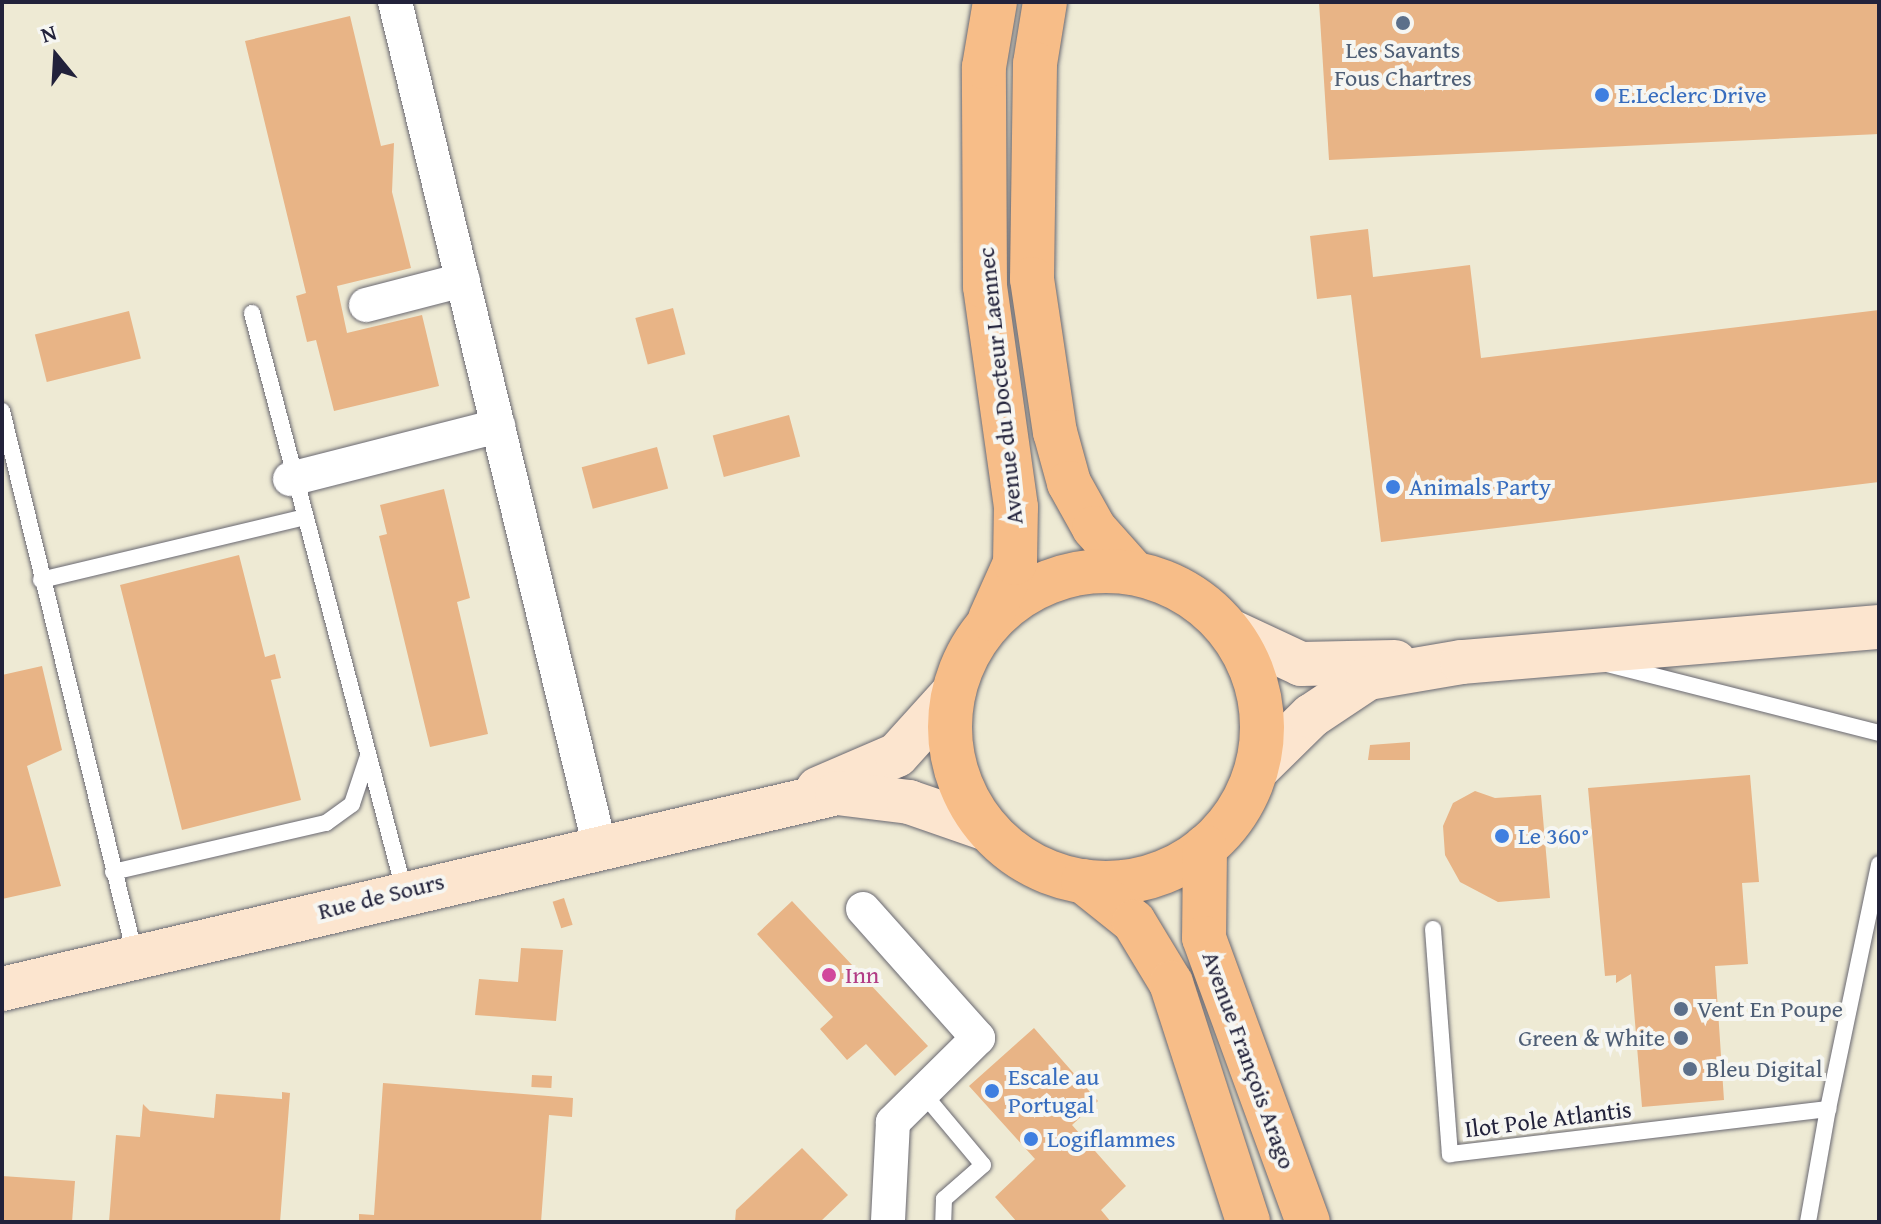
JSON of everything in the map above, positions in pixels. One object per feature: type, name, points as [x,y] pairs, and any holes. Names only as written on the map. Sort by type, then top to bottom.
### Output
[{"type":"main road","name":"Avenue du Docteur Laennec","points":[[953,693],[990,622],[1015,563],[1016,507],[985,287],[984,67],[995,2]]},
{"type":"main road","name":"Avenue du Docteur Laennec","points":[[1045,2],[1035,64],[1032,279],[1055,432],[1088,517],[1134,573]]},
{"type":"main road","points":[[762,806],[837,793],[909,802],[987,829],[1037,866],[1083,881],[1127,881],[1168,870],[1205,847],[1237,813],[1257,769],[1263,721],[1254,673],[1230,631],[1203,603],[1134,573],[1068,576],[1031,589],[990,622]]},
{"type":"main road","points":[[1230,631],[1301,664],[1462,662],[1879,627]]},
{"type":"main road","points":[[1257,769],[1311,716],[1368,678],[1462,662]]},
{"type":"main road","points":[[762,806],[897,755],[953,693]]},
{"type":"main road","points":[[953,693],[954,765],[987,829]]},
{"type":"main road","name":"Rue de Sours","points":[[2,989],[762,806]]},
{"type":"main road","name":"Avenue François Arago","points":[[1205,847],[1204,938],[1308,1222]]},
{"type":"main road","name":"Avenue François Arago","points":[[1083,881],[1134,922],[1171,983],[1248,1222]]},
{"type":"street","points":[[395,2],[599,843]]},
{"type":"street","points":[[366,305],[463,280]]},
{"type":"street","points":[[290,479],[498,426]]},
{"type":"street","points":[[863,909],[978,1038],[893,1122],[895,1218]]},
{"type":"lane","points":[[252,313],[290,479],[404,890]]},
{"type":"lane","points":[[2,411],[135,955]]},
{"type":"lane","points":[[41,580],[301,518]]},
{"type":"lane","points":[[1563,653],[1879,733]]},
{"type":"lane","points":[[113,872],[326,823],[352,804],[367,759]]},
{"type":"lane","points":[[1808,1222],[1879,864]]},
{"type":"lane","name":"Ilot Pole Atlantis","points":[[1433,929],[1450,1154],[1828,1109]]},
{"type":"lane","points":[[922,1092],[983,1165],[944,1199],[943,1222]]},
{"type":"building","name":"E.Leclerc Drive","points":[[1319,2],[1879,2],[1879,134],[1329,160]]},
{"type":"building","points":[[350,16],[381,146],[394,143],[392,192],[411,268],[337,286],[347,333],[422,315],[439,386],[334,411],[316,340],[307,342],[296,296],[306,293],[245,41]]},
{"type":"building","points":[[1368,229],[1373,277],[1470,265],[1481,358],[1879,310],[1879,482],[1381,542],[1351,295],[1317,299],[1310,236]]},
{"type":"building","points":[[673,308],[685,354],[648,364],[635,318]]},
{"type":"building","points":[[129,311],[141,359],[47,382],[35,334]]},
{"type":"building","points":[[789,415],[800,457],[724,477],[713,435]]},
{"type":"building","points":[[657,447],[668,489],[593,509],[582,467]]},
{"type":"building","points":[[444,489],[470,598],[457,602],[488,734],[430,747],[379,536],[387,534],[380,505]]},
{"type":"building","points":[[239,555],[265,657],[275,654],[281,678],[271,680],[301,800],[182,830],[120,585]]},
{"type":"building","points":[[42,666],[62,750],[27,766],[61,886],[2,899],[2,675]]},
{"type":"building","points":[[1410,742],[1410,760],[1368,760],[1370,745]]},
{"type":"building","points":[[1750,775],[1759,882],[1742,883],[1748,964],[1715,966],[1724,1100],[1642,1107],[1631,974],[1616,983],[1616,975],[1605,976],[1588,788]]},
{"type":"building","points":[[1475,791],[1495,798],[1541,795],[1550,898],[1498,902],[1460,882],[1445,855],[1443,826],[1453,803]]},
{"type":"building","points":[[564,898],[573,925],[561,928],[553,902]]},
{"type":"building","name":"Inn","points":[[792,901],[928,1046],[895,1076],[866,1044],[847,1060],[820,1029],[833,1017],[757,934]]},
{"type":"building","points":[[521,948],[563,950],[556,1021],[475,1015],[479,979],[518,982]]},
{"type":"building","points":[[1034,1028],[1098,1101],[1072,1125],[1126,1186],[1101,1210],[1111,1222],[1017,1222],[995,1197],[1035,1159],[969,1086]]},
{"type":"building","points":[[532,1075],[552,1076],[551,1088],[531,1087]]},
{"type":"building","points":[[383,1083],[573,1098],[572,1117],[549,1115],[541,1222],[359,1222],[359,1214],[374,1215]]},
{"type":"building","points":[[282,1092],[290,1093],[280,1222],[109,1222],[116,1135],[140,1137],[143,1104],[150,1111],[214,1118],[216,1094],[282,1099]]},
{"type":"building","points":[[802,1148],[848,1195],[820,1222],[735,1222],[736,1210]]},
{"type":"building","points":[[2,1176],[75,1181],[72,1222],[2,1222]]},
{"type":"place","name":"Les Savants Fous Chartres","points":[[1403,23]]},
{"type":"place","name":"E.Leclerc Drive","points":[[1602,95]]},
{"type":"place","name":"Animals Party","points":[[1393,487]]},
{"type":"place","name":"Le 360°","points":[[1502,836]]},
{"type":"place","name":"Inn","points":[[829,975]]},
{"type":"place","name":"Vent En Poupe","points":[[1681,1009]]},
{"type":"place","name":"Green & White","points":[[1681,1038]]},
{"type":"place","name":"Bleu Digital","points":[[1690,1069]]},
{"type":"place","name":"Escale au Portugal","points":[[992,1091]]},
{"type":"place","name":"Logiflammes","points":[[1031,1139]]}]
